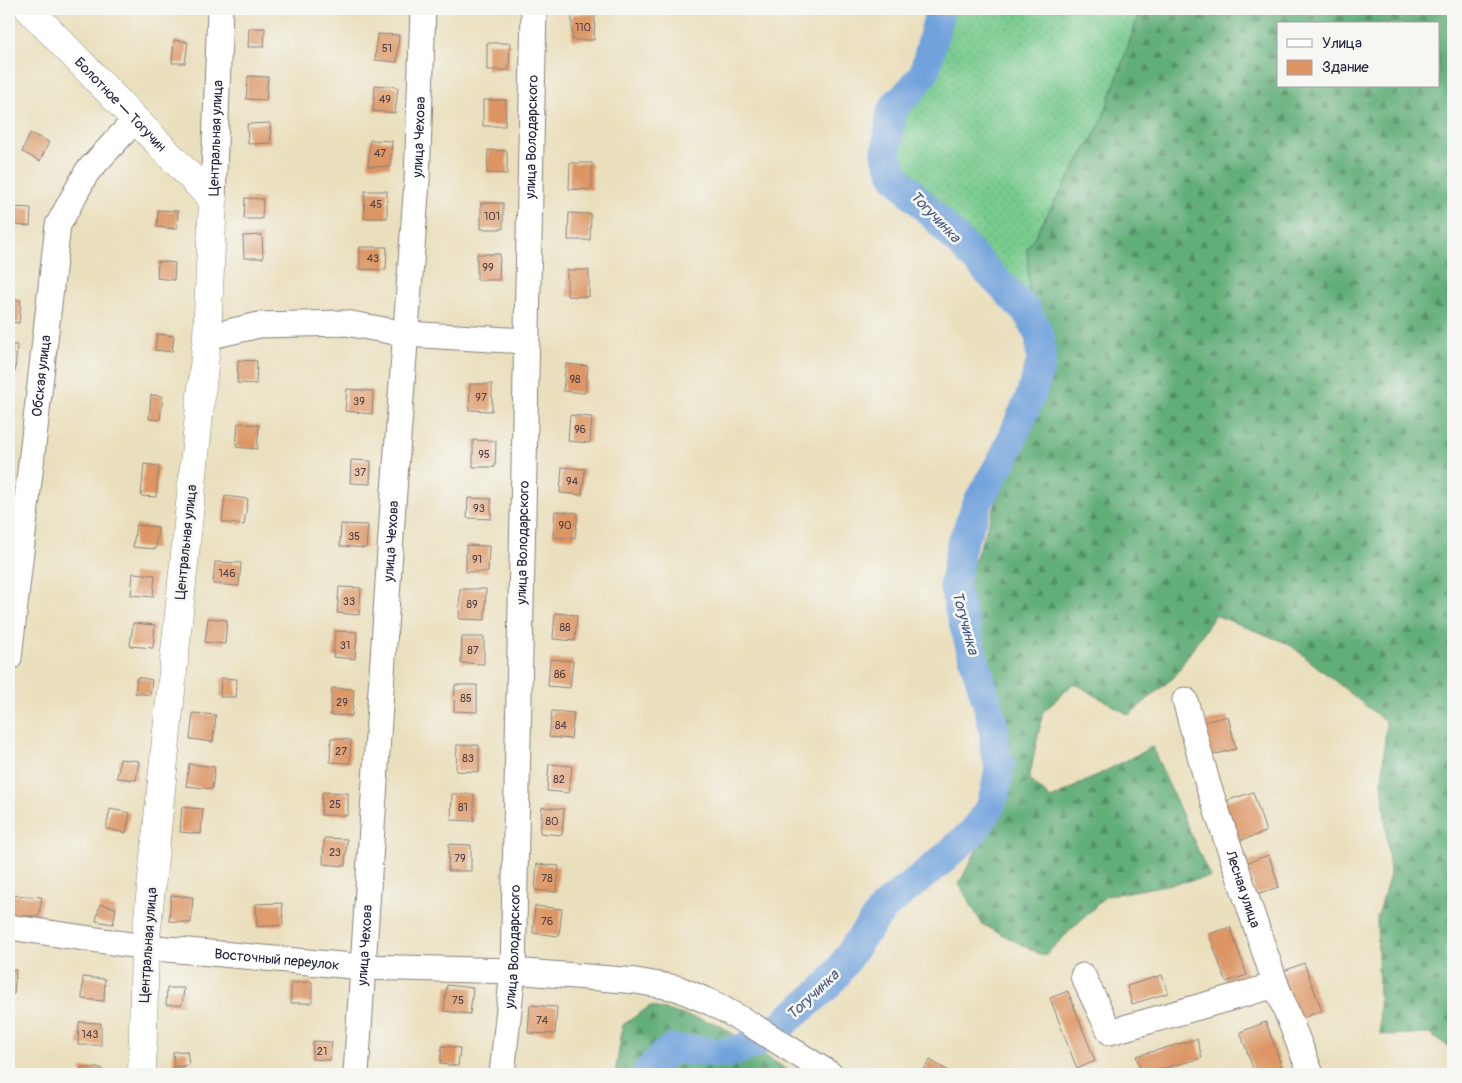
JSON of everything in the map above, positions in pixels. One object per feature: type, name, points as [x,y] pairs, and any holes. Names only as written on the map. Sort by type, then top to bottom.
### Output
[{"type":"main road","name":"Болотное — Тогучин","points":[[29,9],[213,200]]},
{"type":"main road","name":"Центральная улица","points":[[142,1074],[145,947],[207,337],[213,200]]},
{"type":"street","name":"Центральная улица","points":[[213,200],[220,9]]},
{"type":"street","name":"улица Чехова","points":[[356,1074],[417,181],[423,9]]},
{"type":"street","name":"улица Володарского","points":[[502,1074],[513,970],[534,9]]},
{"type":"street","name":"Обская улица","points":[[9,658],[58,225],[87,172],[136,119]]},
{"type":"street","points":[[207,337],[258,325],[346,323],[406,334],[526,341]]},
{"type":"street","name":"Лесная улица","points":[[1185,700],[1208,785],[1276,985],[1311,1074]]},
{"type":"street","name":"Восточный переулок","points":[[9,927],[145,947],[363,967],[513,970],[677,988],[712,1003],[750,1024],[830,1074]]},
{"type":"street","points":[[1083,976],[1110,1032],[1276,985]]},
{"type":"green space","points":[[939,9],[1141,9],[1101,123],[1027,249],[1029,293],[1055,343],[1040,337],[1028,313],[894,175],[886,155],[891,114],[896,104],[911,90],[924,73]]},
{"type":"green space","points":[[1141,9],[1453,9],[1453,1049],[1429,1034],[1380,1035],[1377,919],[1390,874],[1382,782],[1386,722],[1289,644],[1215,615],[1174,677],[1129,715],[1074,683],[1043,712],[1029,779],[1051,799],[1152,747],[1210,877],[1106,896],[1044,956],[982,924],[959,884],[1008,788],[986,660],[967,581],[1055,343],[1029,293],[1027,249],[1101,123]]},
{"type":"green space","points":[[650,1006],[718,1024],[793,1074],[615,1074],[623,1025]]},
{"type":"building","points":[[572,14],[595,14],[594,40],[572,40]]},
{"type":"building","points":[[249,28],[265,28],[264,47],[248,47]]},
{"type":"building","points":[[377,34],[399,35],[397,62],[375,60]]},
{"type":"building","points":[[174,40],[188,42],[185,63],[172,63]]},
{"type":"building","points":[[487,43],[510,43],[509,70],[487,70]]},
{"type":"building","points":[[248,76],[268,77],[266,100],[246,99]]},
{"type":"building","points":[[375,85],[398,87],[395,113],[373,111]]},
{"type":"building","points":[[483,100],[506,100],[505,126],[483,126]]},
{"type":"building","points":[[270,123],[271,143],[248,144],[247,124]]},
{"type":"building","points":[[30,133],[49,142],[40,161],[22,152]]},
{"type":"building","points":[[370,140],[392,141],[390,167],[368,166]]},
{"type":"building","points":[[488,150],[507,151],[507,174],[487,173]]},
{"type":"building","points":[[570,163],[592,163],[592,190],[569,189]]},
{"type":"building","points":[[365,191],[387,191],[387,218],[364,218]]},
{"type":"building","points":[[245,198],[263,199],[262,219],[244,219]]},
{"type":"building","points":[[481,203],[503,203],[503,229],[481,229]]},
{"type":"building","points":[[13,207],[31,208],[30,226],[12,225]]},
{"type":"building","points":[[158,210],[178,211],[177,229],[157,227]]},
{"type":"building","points":[[569,213],[591,214],[590,240],[568,240]]},
{"type":"building","points":[[262,235],[263,258],[244,258],[243,236]]},
{"type":"building","points":[[360,247],[387,247],[386,270],[360,269]]},
{"type":"building","points":[[477,254],[500,254],[499,280],[477,280]]},
{"type":"building","points":[[158,261],[175,263],[174,280],[157,278]]},
{"type":"building","points":[[567,270],[589,270],[589,297],[567,296]]},
{"type":"building","points":[[9,299],[21,300],[19,323],[9,322]]},
{"type":"building","points":[[157,334],[174,336],[172,352],[155,350]]},
{"type":"building","points":[[9,344],[17,345],[15,372],[9,371]]},
{"type":"building","points":[[238,360],[257,361],[256,384],[237,383]]},
{"type":"building","points":[[566,364],[588,366],[585,393],[563,391]]},
{"type":"building","points":[[470,384],[492,384],[492,411],[469,410]]},
{"type":"building","points":[[347,389],[373,391],[372,414],[345,411]]},
{"type":"building","points":[[151,395],[163,396],[160,420],[149,419]]},
{"type":"building","points":[[570,415],[592,417],[590,443],[568,441]]},
{"type":"building","points":[[238,423],[259,425],[257,449],[236,447]]},
{"type":"building","points":[[473,440],[496,441],[495,467],[473,467]]},
{"type":"building","points":[[351,460],[371,461],[370,484],[350,483]]},
{"type":"building","points":[[144,464],[159,466],[156,497],[141,496]]},
{"type":"building","points":[[562,467],[585,469],[582,495],[560,493]]},
{"type":"building","points":[[225,496],[248,499],[244,525],[222,522]]},
{"type":"building","points":[[468,498],[491,499],[491,519],[467,518]]},
{"type":"building","points":[[555,511],[578,513],[575,539],[553,537]]},
{"type":"building","points":[[341,524],[368,525],[366,548],[340,546]]},
{"type":"building","points":[[136,525],[158,527],[156,549],[133,547]]},
{"type":"building","points":[[466,545],[489,546],[488,572],[466,572]]},
{"type":"building","points":[[215,562],[241,563],[239,586],[213,584]]},
{"type":"building","points":[[133,573],[155,575],[153,597],[131,595]]},
{"type":"building","points":[[339,587],[361,588],[359,615],[337,613]]},
{"type":"building","points":[[460,589],[486,589],[485,620],[459,619]]},
{"type":"building","points":[[555,613],[577,615],[575,641],[553,639]]},
{"type":"building","points":[[208,618],[227,620],[225,644],[205,642]]},
{"type":"building","points":[[133,623],[155,625],[153,648],[130,646]]},
{"type":"building","points":[[335,631],[357,632],[355,659],[333,657]]},
{"type":"building","points":[[462,637],[484,637],[484,664],[461,663]]},
{"type":"building","points":[[550,659],[573,661],[570,688],[548,686]]},
{"type":"building","points":[[137,677],[152,680],[150,695],[135,693]]},
{"type":"building","points":[[221,678],[237,679],[236,697],[220,697]]},
{"type":"building","points":[[455,685],[477,685],[477,712],[454,711]]},
{"type":"building","points":[[332,688],[354,689],[352,716],[330,715]]},
{"type":"building","points":[[552,711],[574,713],[571,739],[549,737]]},
{"type":"building","points":[[193,713],[216,715],[213,742],[190,739]]},
{"type":"building","points":[[1228,716],[1236,749],[1204,757],[1196,724]]},
{"type":"building","points":[[331,738],[351,740],[350,763],[330,762]]},
{"type":"building","points":[[457,745],[479,745],[479,772],[456,771]]},
{"type":"building","points":[[120,759],[139,761],[136,780],[117,778]]},
{"type":"building","points":[[189,764],[215,767],[212,789],[186,786]]},
{"type":"building","points":[[549,764],[572,766],[569,793],[547,791]]},
{"type":"building","points":[[322,792],[348,793],[348,815],[321,815]]},
{"type":"building","points":[[1253,792],[1266,832],[1235,842],[1223,802]]},
{"type":"building","points":[[452,794],[474,794],[474,821],[451,820]]},
{"type":"building","points":[[182,807],[203,809],[201,834],[180,832]]},
{"type":"building","points":[[542,807],[564,809],[562,835],[540,833]]},
{"type":"building","points":[[110,809],[130,813],[126,833],[106,829]]},
{"type":"building","points":[[324,838],[347,839],[345,866],[323,864]]},
{"type":"building","points":[[449,844],[471,845],[471,871],[448,871]]},
{"type":"building","points":[[1269,855],[1279,887],[1256,894],[1246,863]]},
{"type":"building","points":[[537,864],[559,866],[557,892],[535,890]]},
{"type":"building","points":[[9,895],[42,897],[39,916],[9,916]]},
{"type":"building","points":[[171,895],[193,897],[191,923],[169,921]]},
{"type":"building","points":[[282,903],[283,925],[257,927],[256,904]]},
{"type":"building","points":[[100,904],[116,908],[113,924],[96,921]]},
{"type":"building","points":[[535,906],[562,909],[559,936],[533,933]]},
{"type":"building","points":[[1230,927],[1247,975],[1226,982],[1209,934]]},
{"type":"building","points":[[1304,963],[1322,1011],[1297,1020],[1279,973]]},
{"type":"building","points":[[9,970],[16,970],[14,994],[9,994]]},
{"type":"building","points":[[1162,975],[1168,993],[1132,1004],[1127,986]]},
{"type":"building","points":[[83,977],[105,979],[104,1001],[82,999]]},
{"type":"building","points":[[312,982],[312,1003],[291,1003],[291,983]]},
{"type":"building","points":[[447,985],[473,988],[470,1014],[444,1011]]},
{"type":"building","points":[[167,988],[184,988],[182,1005],[166,1005]]},
{"type":"building","points":[[1068,991],[1095,1061],[1077,1069],[1050,998]]},
{"type":"building","points":[[530,1005],[557,1007],[555,1034],[528,1033]]},
{"type":"building","points":[[79,1022],[101,1023],[101,1045],[78,1045]]},
{"type":"building","points":[[1266,1022],[1283,1070],[1269,1074],[1255,1074],[1240,1032]]},
{"type":"building","points":[[1197,1039],[1202,1058],[1142,1074],[1136,1056]]},
{"type":"building","points":[[313,1041],[332,1042],[330,1060],[312,1059]]},
{"type":"building","points":[[442,1046],[460,1048],[458,1066],[440,1064]]},
{"type":"building","points":[[187,1051],[189,1065],[174,1067],[173,1052]]},
{"type":"building","points":[[930,1060],[954,1074],[921,1074]]},
{"type":"building","points":[[81,1068],[102,1068],[102,1074],[82,1074]]},
{"type":"waterway","name":"Тогучинка","points":[[647,1074],[663,1055],[672,1049],[724,1053],[738,1050],[753,1044],[781,1025],[823,990],[837,974],[884,907],[941,861],[974,831],[990,807],[995,793],[1000,765],[995,752],[994,731],[954,586],[961,546],[979,500],[1004,457],[1031,395],[1041,363],[1040,337],[1028,313],[894,175],[886,155],[891,114],[896,104],[911,90],[924,73],[939,9]]}]
